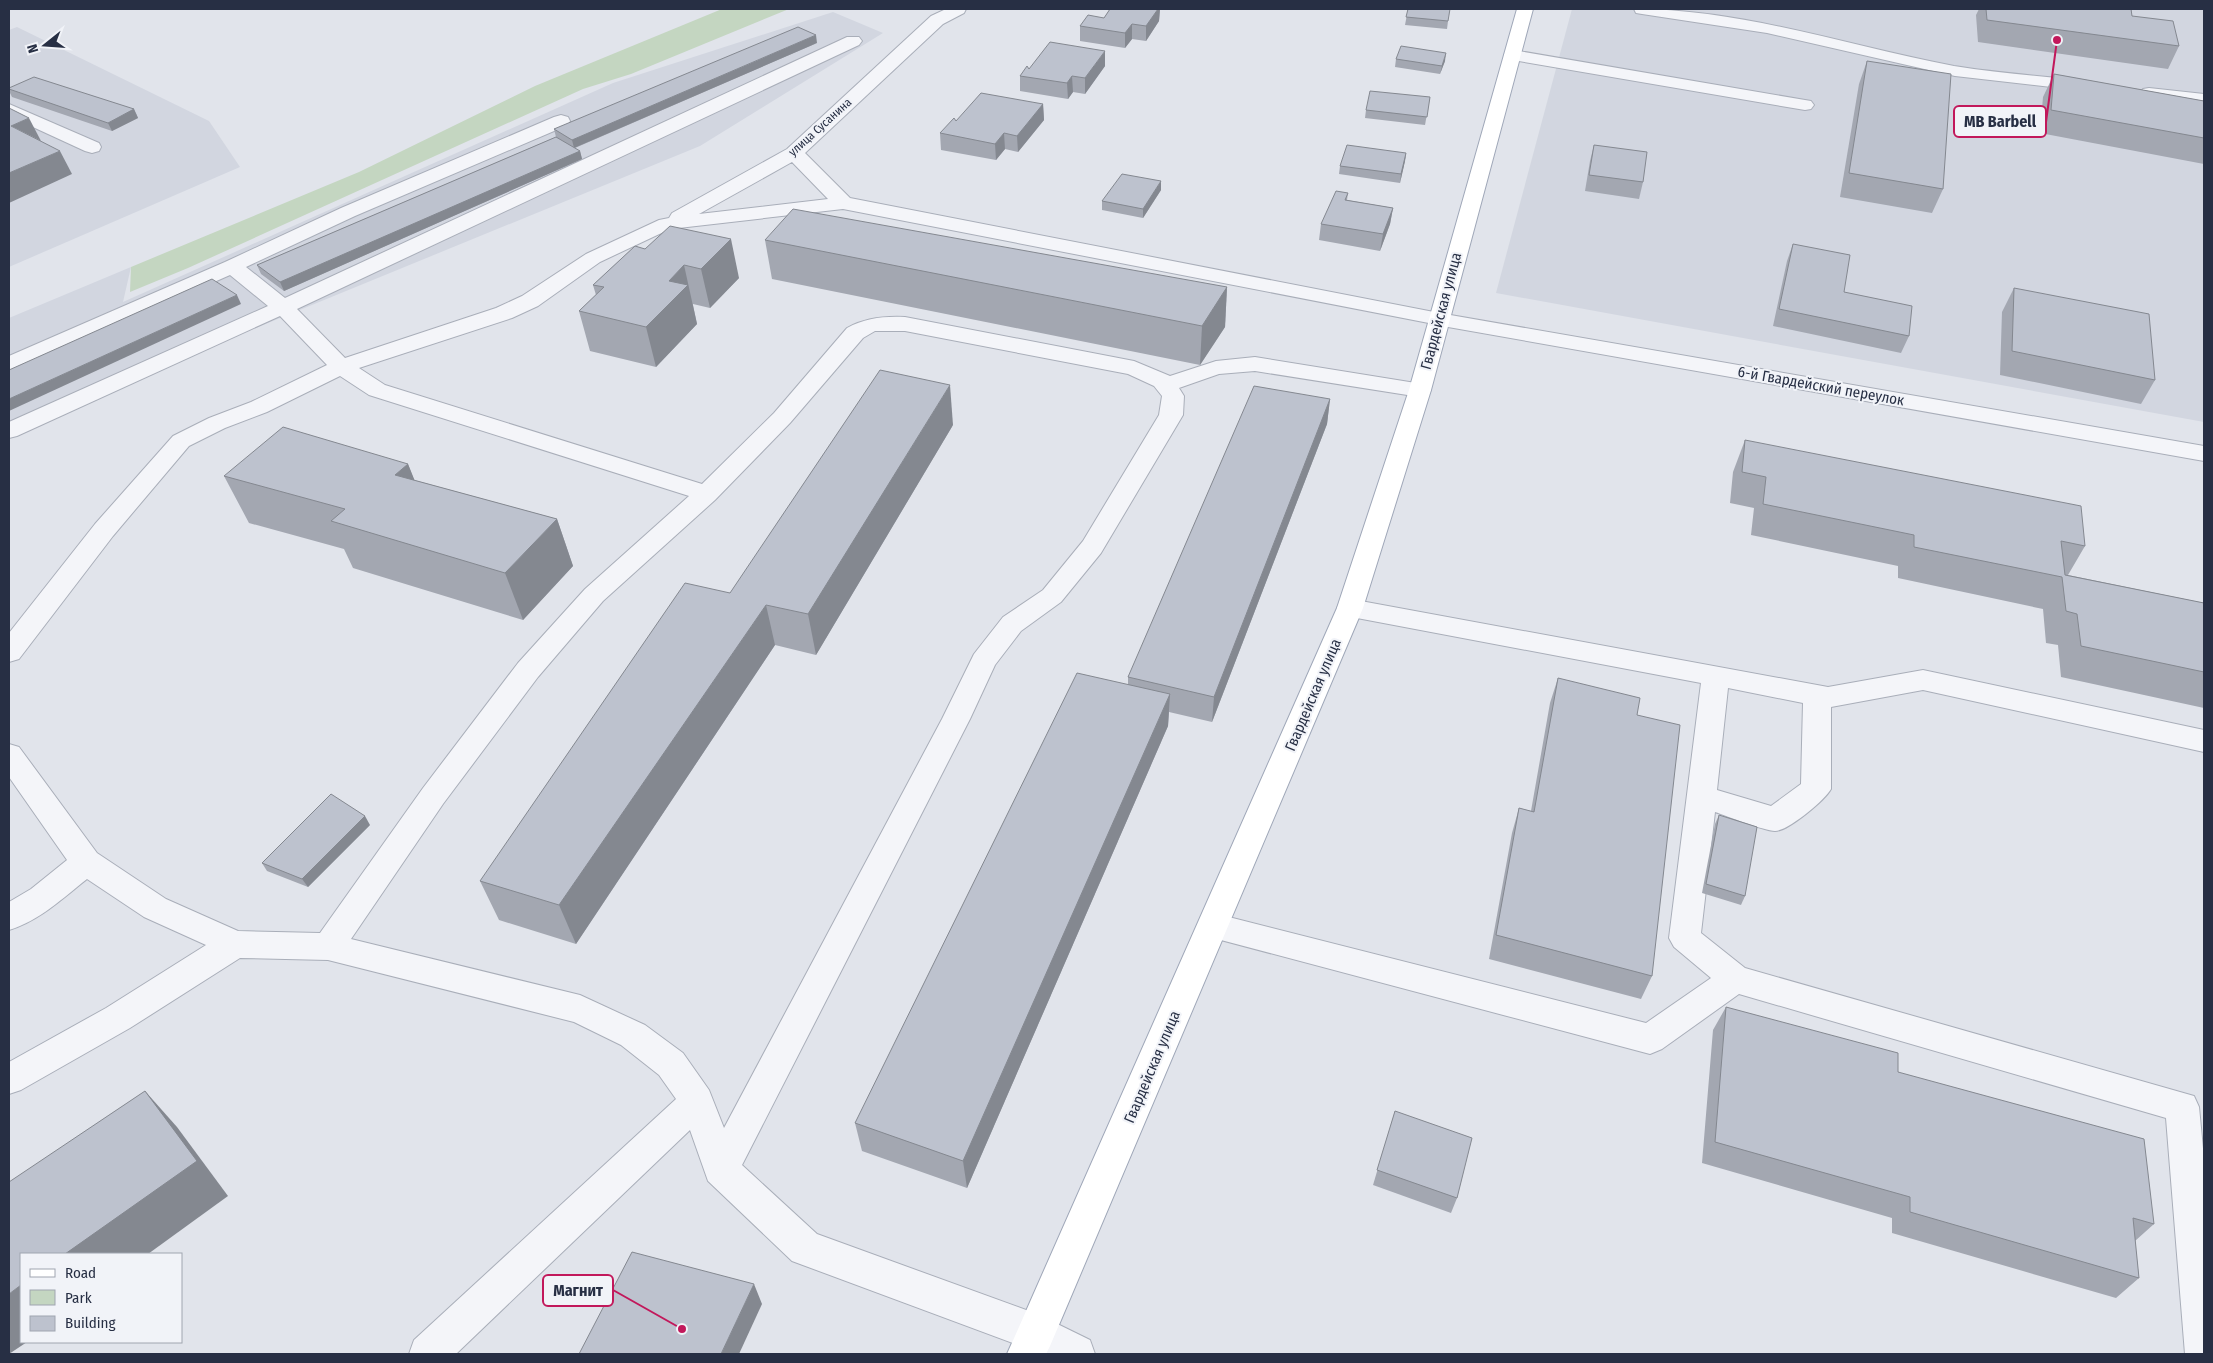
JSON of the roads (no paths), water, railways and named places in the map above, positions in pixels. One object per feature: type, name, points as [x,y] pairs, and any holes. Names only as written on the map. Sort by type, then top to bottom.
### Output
[{"type":"main road","name":"Гвардейская улица","points":[[1032,1344],[1350,608],[1420,390],[1525,9]]},
{"type":"street","name":"улица Сусанина","points":[[666,224],[794,154],[937,20],[958,9]]},
{"type":"street","points":[[1642,9],[1767,28],[1955,71],[2103,88]]},
{"type":"street","points":[[9,431],[283,307],[853,42]]},
{"type":"street","points":[[1513,55],[1805,105]]},
{"type":"street","points":[[2132,92],[2204,99]]},
{"type":"street","points":[[9,109],[92,147]]},
{"type":"street","points":[[9,364],[232,266],[348,212],[561,121]]},
{"type":"street","points":[[794,154],[843,203]]},
{"type":"street","name":"6-й Гвардейский переулок","points":[[666,224],[843,203],[1439,319],[2204,454]]},
{"type":"street","points":[[9,652],[104,530],[181,441],[341,366],[504,313],[530,300],[593,258],[666,224]]},
{"type":"street","points":[[232,266],[283,307],[341,366],[377,390],[680,484],[706,494]]},
{"type":"street","points":[[328,947],[432,796],[528,670],[594,595],[706,494],[782,418],[855,333],[866,326],[880,323],[905,324],[1134,368],[1162,382],[1174,396],[1170,415],[1092,547],[1052,596],[1012,624],[984,661],[956,719],[721,1169]]},
{"type":"street","points":[[1164,385],[1216,368],[1255,364],[1420,390]]},
{"type":"street","points":[[1350,608],[1828,697],[1922,680],[2204,741]]},
{"type":"street","points":[[1716,676],[1685,938],[1735,979],[2182,1107],[2204,1354]]},
{"type":"street","points":[[1701,796],[1775,819],[1816,789],[1817,695]]},
{"type":"street","points":[[9,755],[86,862],[155,908],[235,944],[328,947],[580,1009],[633,1035],[671,1064],[697,1101],[721,1169],[805,1248],[1032,1344],[1076,1354]]},
{"type":"street","points":[[9,917],[42,898],[86,862]]},
{"type":"street","points":[[1213,926],[1650,1039],[1735,979]]},
{"type":"street","points":[[9,1079],[118,1018],[235,944]]},
{"type":"street","points":[[428,1354],[697,1101]]},
{"type":"place","name":"MB Barbell","points":[[2057,40]]},
{"type":"place","name":"Магнит","points":[[682,1329]]}]
